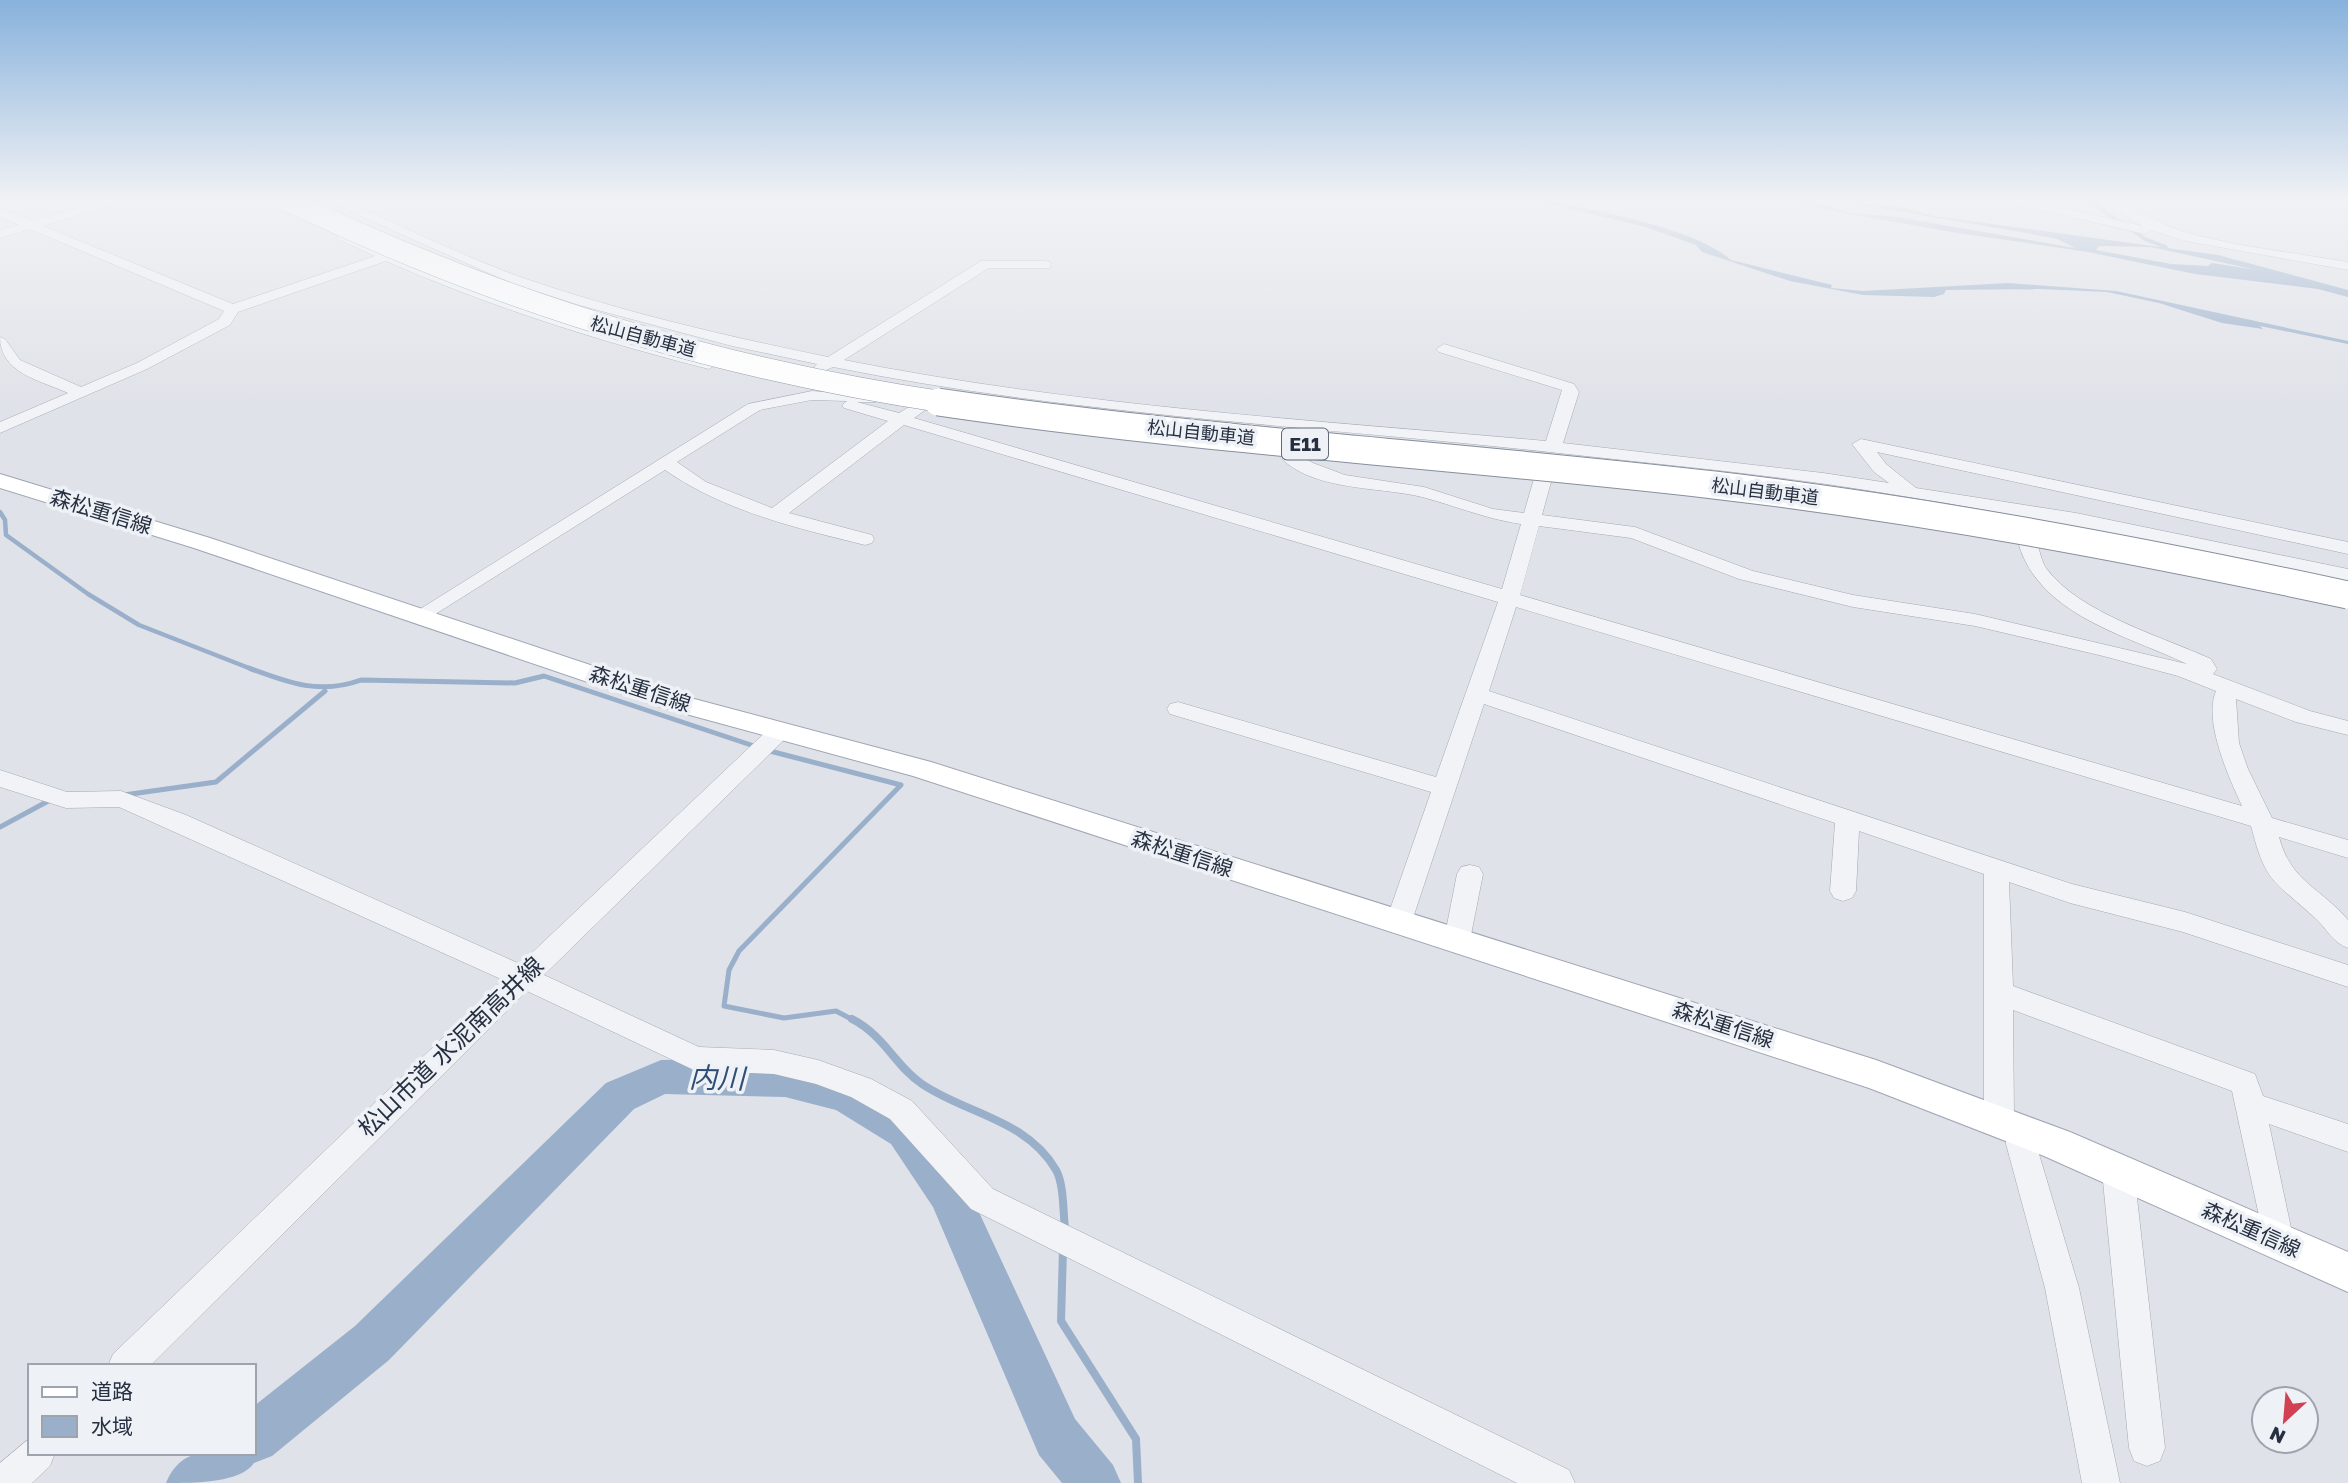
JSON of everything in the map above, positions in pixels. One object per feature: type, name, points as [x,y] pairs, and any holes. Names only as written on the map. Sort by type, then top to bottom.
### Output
[{"type":"highway","name":"松山自動車道","points":[[435,269],[531,305],[643,339],[825,382],[1049,417],[1509,463],[1793,495],[2058,536],[2348,595]]},
{"type":"highway","name":"松山自動車道","points":[[469,269],[549,298],[722,347],[836,373],[1043,405],[1791,482],[2054,524],[2348,582]]},
{"type":"main road","name":"森松重信線","points":[[0,481],[202,542],[674,702],[921,769],[1876,1075],[2118,1171],[2348,1272]]},
{"type":"street","points":[[137,269],[232,309],[350,269]]},
{"type":"street","points":[[416,269],[478,295],[620,342],[796,390],[1136,437],[1544,475],[1903,520],[2027,542],[2348,607]]},
{"type":"street","points":[[491,269],[516,280],[662,324],[829,362],[969,387],[1086,402],[1553,447],[1910,491],[2076,519],[2348,575]]},
{"type":"street","points":[[419,616],[754,407],[796,390],[829,362],[978,269]]},
{"type":"street","points":[[0,428],[82,393],[225,322],[232,309]]},
{"type":"street","points":[[0,342],[15,363],[82,393]]},
{"type":"street","points":[[1444,349],[1568,387],[1571,391],[1553,447]]},
{"type":"street","points":[[826,394],[827,398],[1510,596],[2348,849]]},
{"type":"street","points":[[776,514],[918,408]]},
{"type":"street","points":[[1910,491],[1880,468],[1861,444],[2348,548]]},
{"type":"street","points":[[1284,451],[1291,459],[1328,477],[1424,492],[1469,509],[1635,533],[1759,579],[1853,601],[1975,620],[2048,635],[2221,683],[2304,717],[2348,728]]},
{"type":"street","points":[[664,461],[700,486],[776,514],[865,539]]},
{"type":"street","points":[[1399,922],[1510,596],[1544,475]]},
{"type":"street","points":[[2027,542],[2037,569],[2065,594],[2115,624],[2203,664],[2221,683],[2225,694],[2228,743],[2236,769],[2262,822],[2273,862],[2284,878],[2327,912],[2348,938]]},
{"type":"street","points":[[1476,694],[2070,893],[2185,922],[2348,976]]},
{"type":"street","points":[[1178,709],[1444,788]]},
{"type":"street","name":"松山市道 水泥南高井線","points":[[127,1364],[523,977],[780,731]]},
{"type":"street","points":[[0,778],[66,800],[121,799],[523,977],[696,1059],[774,1062],[818,1072],[861,1088],[901,1110],[982,1199],[1556,1483]]},
{"type":"street","points":[[1843,891],[1848,817]]},
{"type":"street","points":[[1996,866],[1999,993],[2010,1126],[2021,1144],[2063,1288],[2101,1483]]},
{"type":"street","points":[[1457,940],[1470,874]]},
{"type":"street","points":[[1999,993],[2245,1083],[2278,1242]]},
{"type":"street","points":[[2250,1105],[2348,1139]]},
{"type":"street","points":[[2118,1171],[2147,1448]]},
{"type":"street","points":[[6,1483],[35,1455]]},
{"type":"water","points":[[1754,269],[1768,269],[1832,285],[1831,288],[1863,291],[2008,283],[2116,291],[2348,341],[2348,344],[2260,326],[2263,329],[2222,323],[2159,303],[2107,292],[2040,289],[1946,290],[1944,294],[1934,297],[1863,295],[1790,281]]},
{"type":"water","points":[[2172,269],[2271,269],[2348,290],[2348,297],[2318,289]]},
{"type":"waterway","points":[[0,512],[5,520],[6,535],[88,594],[139,625],[254,670]]},
{"type":"waterway","points":[[249,668],[291,682],[318,687],[332,687],[361,680],[515,683],[544,676],[757,747]]},
{"type":"waterway","points":[[124,795],[216,782],[325,691]]},
{"type":"waterway","points":[[766,750],[901,785],[739,951],[729,970],[724,1006],[784,1018],[836,1011],[855,1021]]},
{"type":"waterway","points":[[0,827],[52,799]]},
{"type":"waterway","points":[[852,1019],[882,1042],[904,1069],[922,1084],[1029,1139],[1059,1176],[1065,1228]]},
{"type":"waterway","name":"内川","points":[[256,1436],[372,1343],[620,1096],[661,1077],[719,1076],[785,1080],[846,1095],[906,1131],[949,1194],[1057,1437],[1095,1483]]},
{"type":"waterway","points":[[1063,1249],[1061,1321],[1136,1439],[1138,1483]]},
{"type":"waterway","name":"内川","points":[[192,1483],[230,1455]]}]
